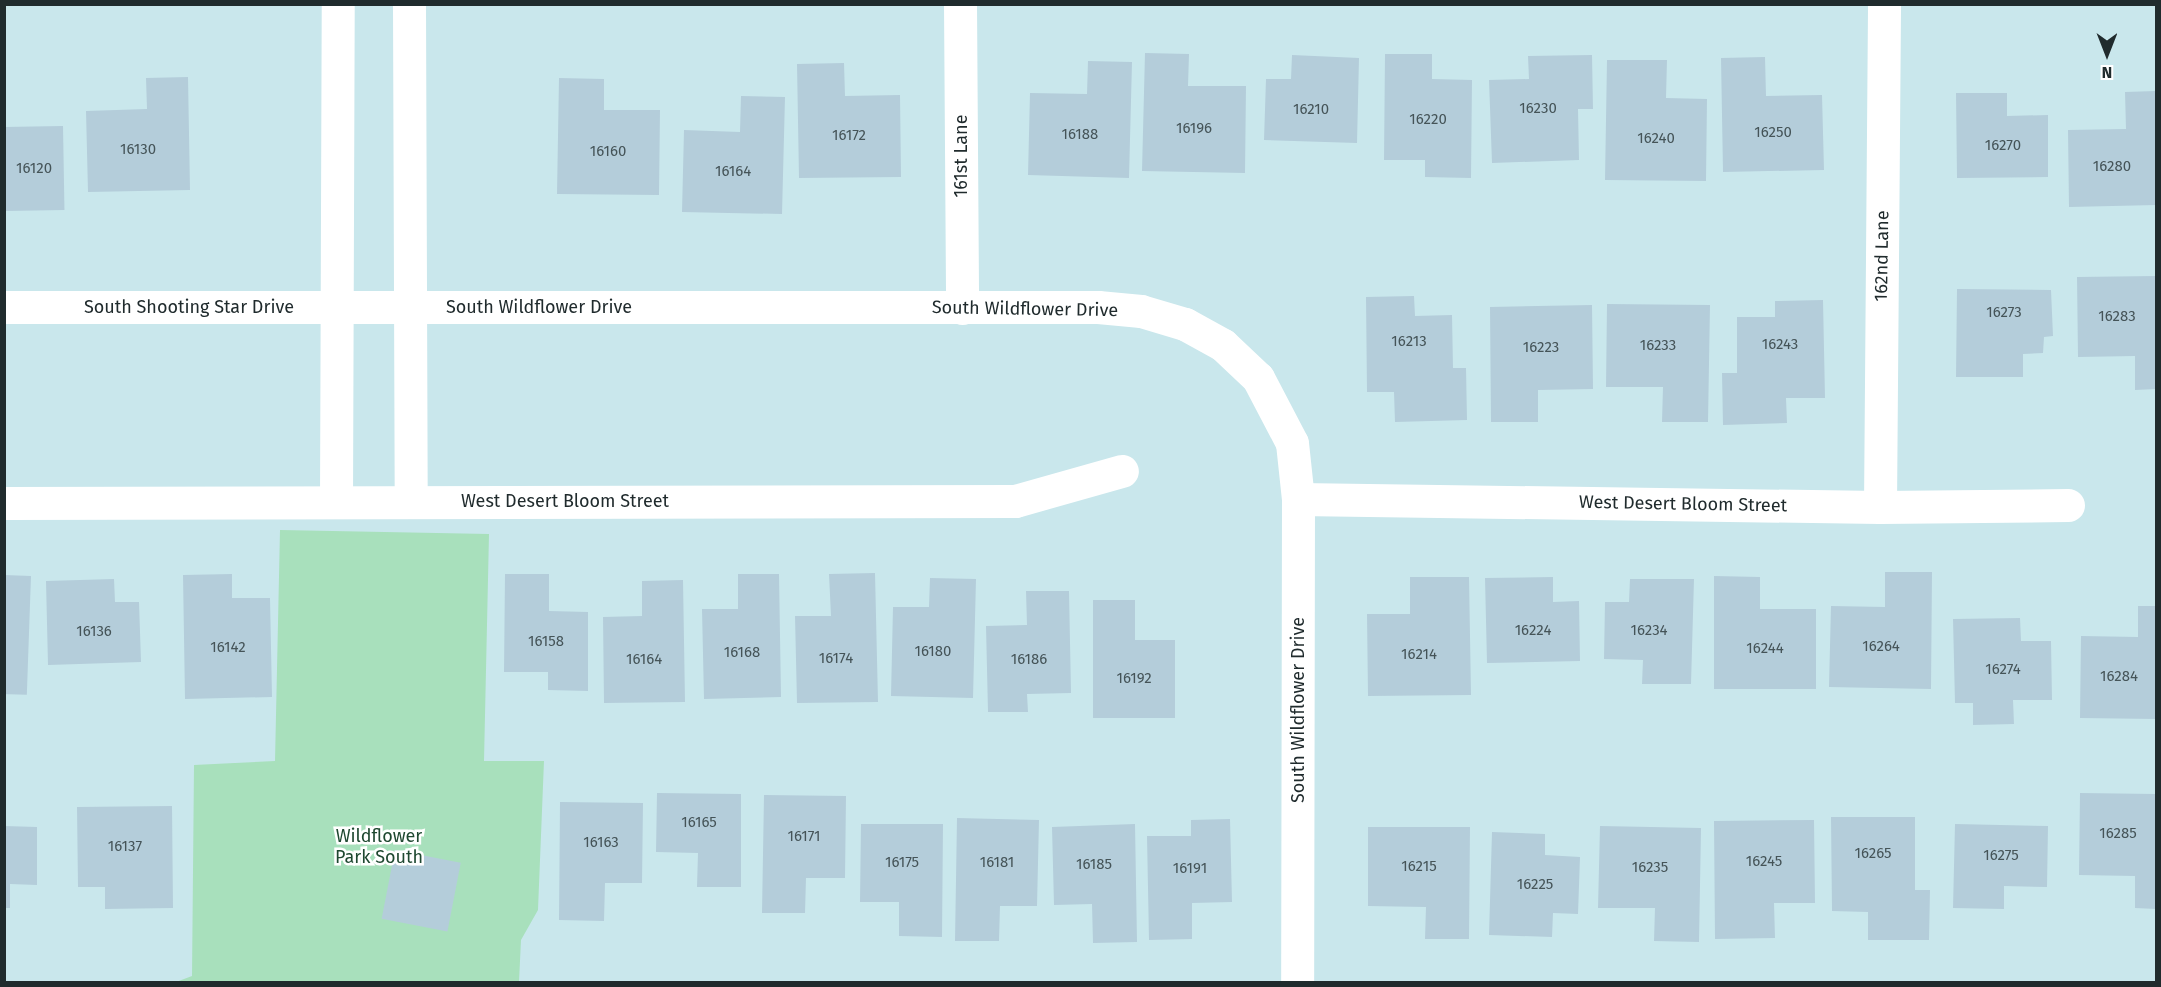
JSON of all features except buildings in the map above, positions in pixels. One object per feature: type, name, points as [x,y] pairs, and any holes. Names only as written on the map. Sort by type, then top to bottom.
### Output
[{"type":"street","points":[[336,502],[338,4]]},
{"type":"street","points":[[409,4],[411,502]]},
{"type":"street","name":"161st Lane","points":[[960,4],[962,308]]},
{"type":"street","name":"162nd Lane","points":[[1880,507],[1884,4]]},
{"type":"street","name":"South Shooting Star Drive","points":[[4,307],[374,307]]},
{"type":"street","name":"South Wildflower Drive","points":[[374,307],[1098,307],[1141,311],[1185,324],[1223,345],[1258,378],[1292,443],[1298,499],[1298,982]]},
{"type":"street","name":"West Desert Bloom Street","points":[[4,503],[1015,501],[1122,471]]},
{"type":"street","name":"West Desert Bloom Street","points":[[1298,499],[1880,507],[2068,505]]},
{"type":"green space","name":"Wildflower Park South","points":[[280,530],[489,534],[484,761],[544,761],[538,910],[521,940],[519,982],[176,982],[192,976],[194,765],[275,761]]}]
